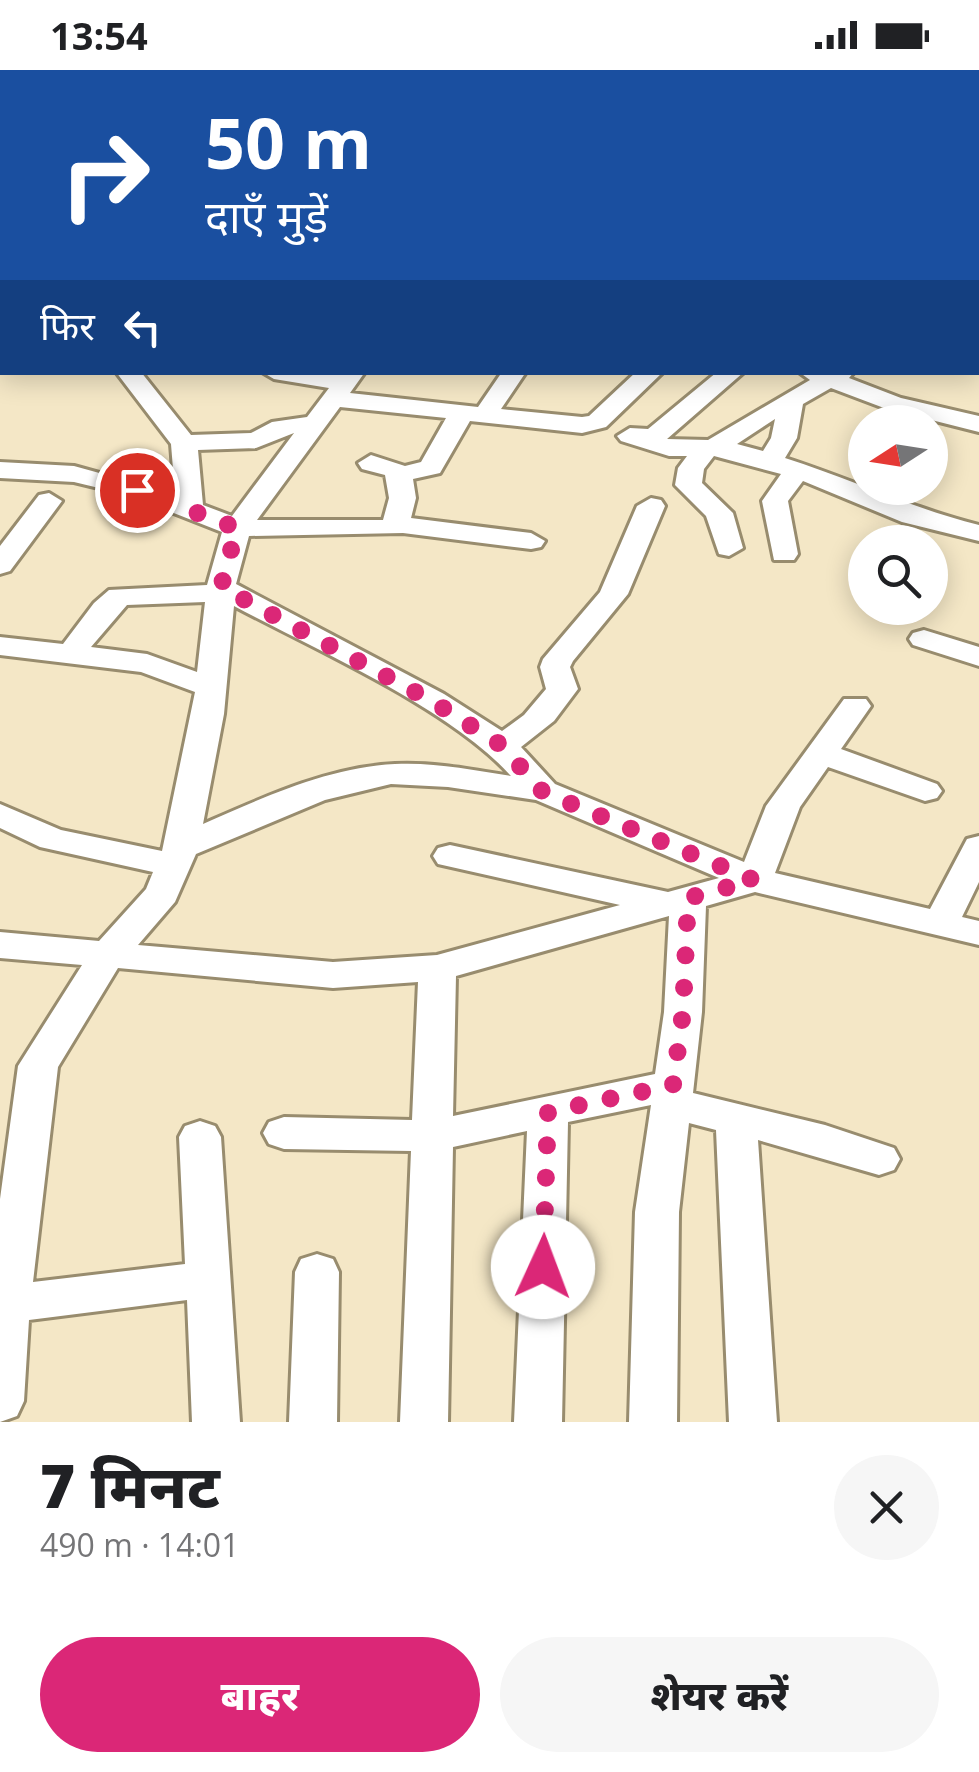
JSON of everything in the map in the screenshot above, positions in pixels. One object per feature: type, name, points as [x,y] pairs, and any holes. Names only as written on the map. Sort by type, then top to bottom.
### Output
[{"type":"street","points":[[130,375],[184,443],[190,510]]},
{"type":"street","points":[[282,375],[336,395],[472,415],[582,425],[669,448],[711,448],[797,470],[912,516],[979,533]]},
{"type":"street","points":[[400,476],[432,466],[472,415],[511,375]]},
{"type":"street","points":[[582,425],[597,422],[641,375]]},
{"type":"street","points":[[640,438],[657,434],[728,375]]},
{"type":"street","points":[[729,548],[719,513],[688,485],[691,468],[711,448],[827,375],[894,403],[979,424]]},
{"type":"street","points":[[184,443],[256,440],[336,395]]},
{"type":"street","points":[[0,1401],[4,1305],[38,1066],[106,957],[162,894],[178,856],[211,688],[221,590],[237,528],[336,395]]},
{"type":"street","points":[[770,462],[784,438],[791,400]]},
{"type":"street","points":[[0,470],[74,474],[137,490],[237,528],[393,528],[404,495],[400,476],[394,468],[371,463]]},
{"type":"street","points":[[784,554],[776,501],[797,470]]},
{"type":"street","points":[[0,565],[49,501]]},
{"type":"street","points":[[501,745],[536,724],[562,689],[555,667],[558,659],[613,594],[651,506]]},
{"type":"street","points":[[395,524],[531,541]]},
{"type":"street","points":[[70,655],[104,609],[120,596],[221,590],[354,656],[501,745],[543,792]]},
{"type":"street","points":[[924,639],[979,657]]},
{"type":"street","points":[[0,646],[147,663],[211,688]]},
{"type":"street","points":[[754,880],[783,806],[855,706]]},
{"type":"street","points":[[822,753],[926,791]]},
{"type":"street","points":[[0,815],[52,839],[178,856],[238,821],[371,777],[414,774],[543,792],[754,880],[979,933]]},
{"type":"street","points":[[940,924],[979,847]]},
{"type":"street","points":[[450,856],[678,901]]},
{"type":"street","points":[[0,945],[333,975],[437,968],[754,880]]},
{"type":"street","points":[[653,1422],[657,1212],[683,1012],[678,901]]},
{"type":"street","points":[[424,1422],[437,968]]},
{"type":"street","points":[[284,1133],[431,1136],[548,1112],[672,1094],[879,1160]]},
{"type":"street","points":[[538,1422],[548,1112]]},
{"type":"street","points":[[736,1117],[753,1422]]},
{"type":"street","points":[[200,1137],[216,1422]]},
{"type":"street","points":[[313,1422],[317,1272]]},
{"type":"street","points":[[4,1305],[210,1279]]},
{"type":"route","points":[[137,490],[237,528],[221,587],[432,701],[501,745],[543,792],[754,880],[688,898],[683,1012],[673,1085],[548,1112],[543,1267]]}]
